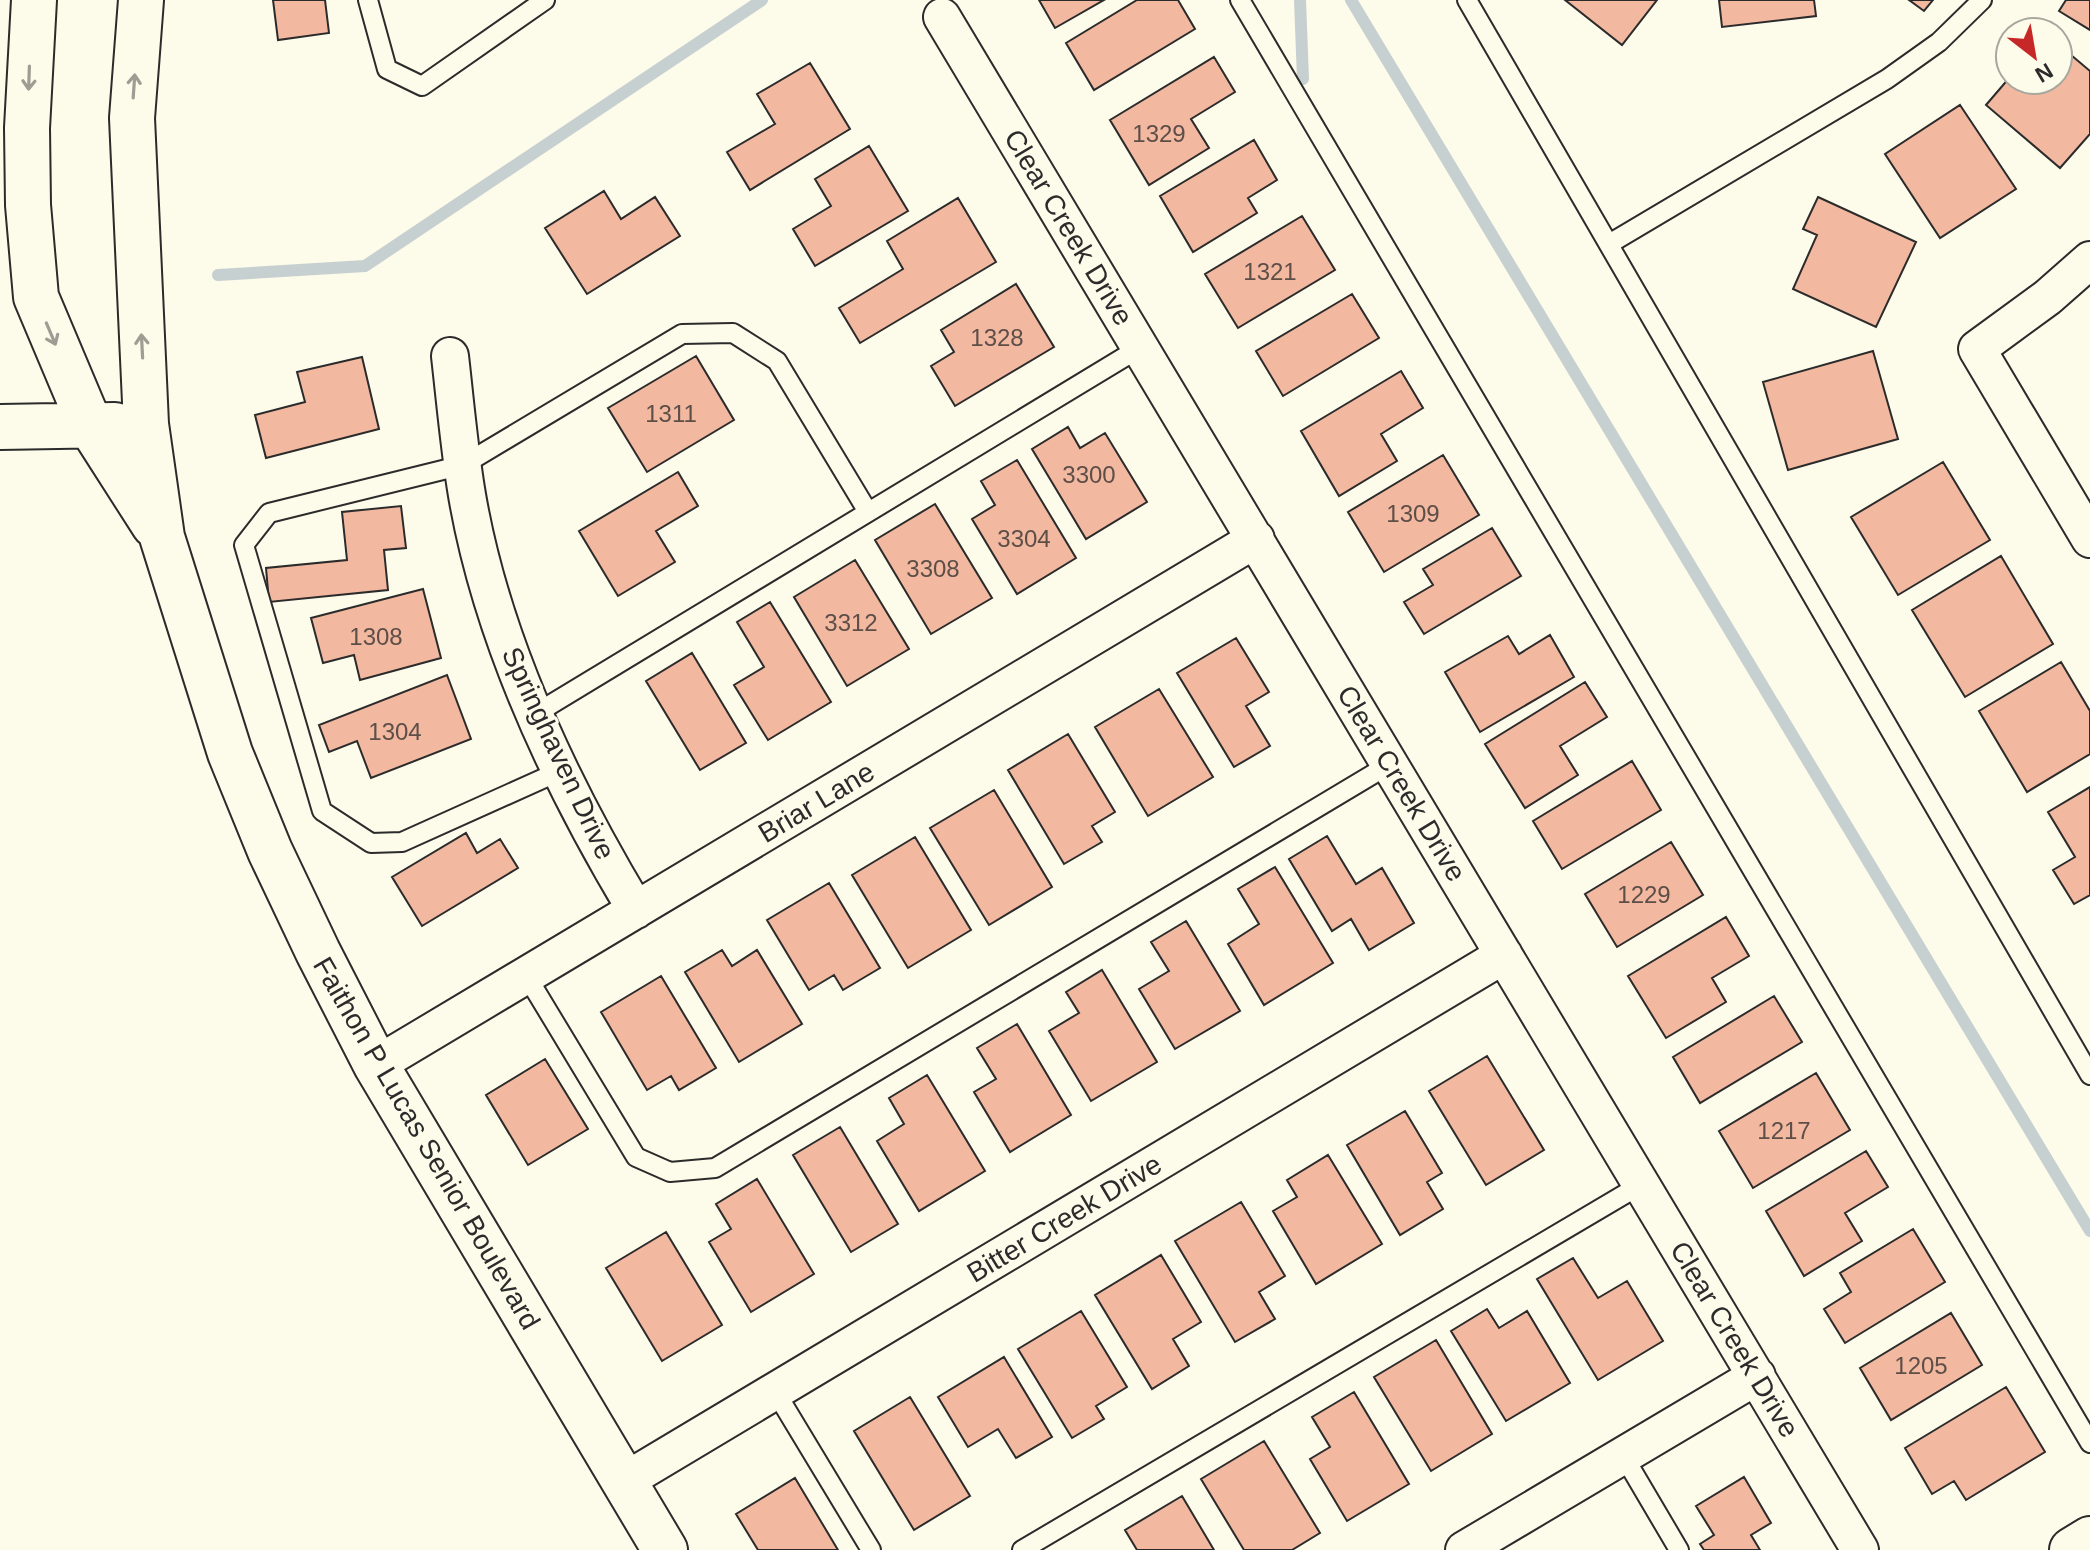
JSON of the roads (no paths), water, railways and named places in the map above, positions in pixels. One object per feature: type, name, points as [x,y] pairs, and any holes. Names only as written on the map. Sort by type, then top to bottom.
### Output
[{"type":"street","name":"Faithon P Lucas Senior Boulevard","points":[[34,0],[27,128],[28,205],[36,297],[90,425],[162,537]]},
{"type":"street","name":"Faithon P Lucas Senior Boulevard","points":[[141,0],[132,118],[146,424],[162,537],[226,739],[264,837],[376,1065],[665,1550]]},
{"type":"street","name":"Clear Creek Drive","points":[[946,8],[1141,347],[1860,1550]]},
{"type":"street","points":[[2090,260],[2048,297],[1977,349],[2090,539]]},
{"type":"street","name":"Springhaven Drive","points":[[450,356],[463,465],[479,550],[500,621],[560,771],[601,852],[636,910]]},
{"type":"street","points":[[0,427],[146,424]]},
{"type":"street","name":"Briar Lane","points":[[376,1065],[1256,539]]},
{"type":"street","name":"Bitter Creek Drive","points":[[623,1482],[1504,955]]},
{"type":"street","points":[[1464,1550],[1757,1376]]},
{"type":"street","points":[[2072,1550],[2090,1539]]},
{"type":"lane","points":[[368,0],[387,69],[422,86],[545,0]]},
{"type":"lane","points":[[1240,0],[2090,1443]]},
{"type":"lane","points":[[1467,0],[2090,1075]]},
{"type":"lane","points":[[1609,244],[1915,61],[1982,0]]},
{"type":"lane","points":[[560,771],[402,842],[371,843],[322,811],[244,545],[269,513],[463,465],[682,334],[733,333],[777,361],[868,512]]},
{"type":"lane","points":[[535,714],[1141,347]]},
{"type":"lane","points":[[526,975],[636,1157],[670,1172],[715,1168],[1390,764]]},
{"type":"lane","points":[[1022,1550],[1642,1184]]},
{"type":"lane","points":[[775,1391],[871,1550]]},
{"type":"lane","points":[[1623,1455],[1679,1550]]},
{"type":"waterway","points":[[218,275],[365,266],[762,0]]},
{"type":"waterway","points":[[1300,0],[1303,79]]},
{"type":"waterway","points":[[1351,0],[2090,1231]]}]
